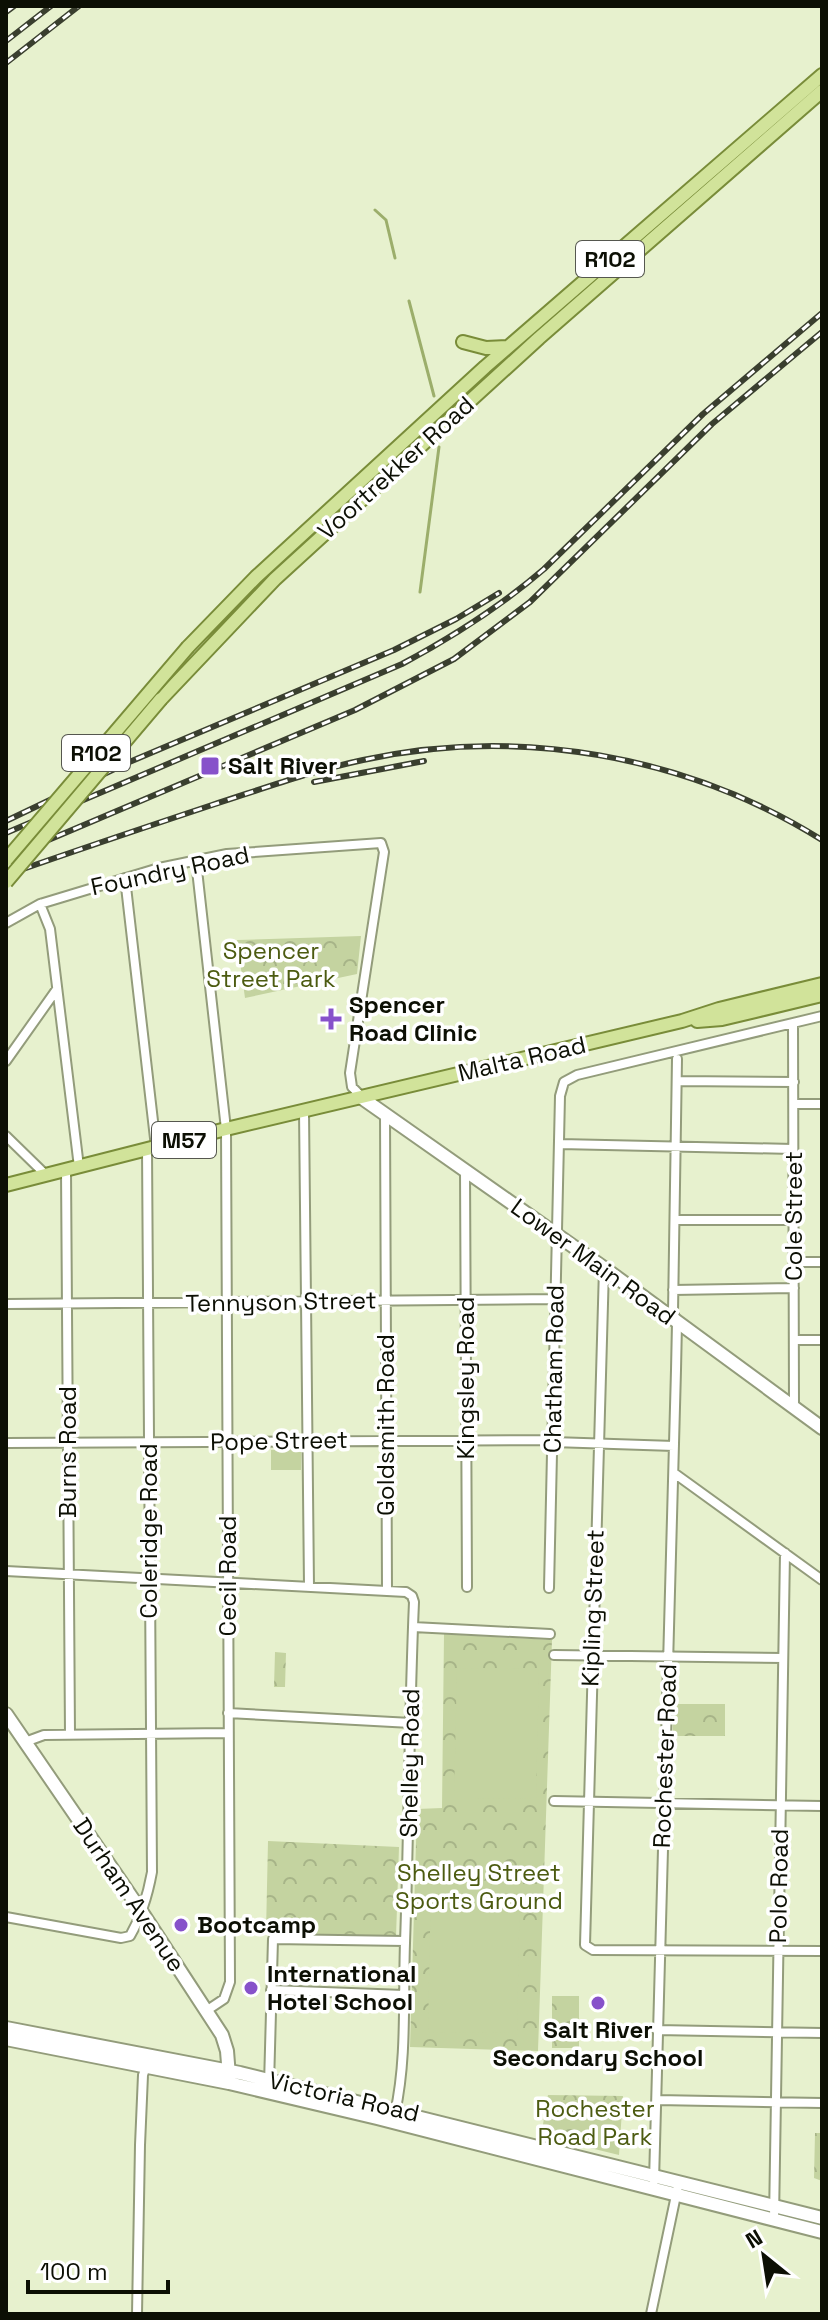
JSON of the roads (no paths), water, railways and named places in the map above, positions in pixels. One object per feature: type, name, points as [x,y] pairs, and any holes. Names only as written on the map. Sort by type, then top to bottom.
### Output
[{"type":"main road","name":"Voortrekker Road","points":[[6,882],[192,664],[285,570],[577,296],[822,75]]},
{"type":"main road","name":"Voortrekker Road","points":[[648,234],[822,91]]},
{"type":"main road","name":"Voortrekker Road","points":[[6,860],[188,647],[256,577],[508,347],[577,296]]},
{"type":"main road","points":[[463,342],[486,348],[508,347]]},
{"type":"main road","name":"Malta Road","points":[[362,1098],[822,984]]},
{"type":"main road","name":"Malta Road","points":[[682,1021],[722,1019],[822,995]]},
{"type":"main road","name":"M57","points":[[6,1185],[362,1098]]},
{"type":"main road","name":"Lower Main Road","points":[[362,1098],[604,1268],[822,1428]]},
{"type":"main road","name":"Durham Avenue","points":[[8,1721],[141,1911],[226,2043],[229,2077]]},
{"type":"main road","name":"Victoria Road","points":[[6,2028],[148,2062]]},
{"type":"main road","name":"Victoria Road","points":[[6,2039],[229,2077],[654,2182],[679,2181],[822,2218]]},
{"type":"main road","name":"Victoria Road","points":[[654,2182],[676,2195],[822,2232]]},
{"type":"street","name":"Foundry Road","points":[[6,923],[40,904],[125,878],[227,854],[381,843],[384,849],[350,1073],[352,1087],[362,1098]]},
{"type":"street","name":"Cecil Road","points":[[196,861],[226,1129],[230,1982],[224,1999],[206,2011]]},
{"type":"street","name":"Coleridge Road","points":[[125,878],[151,1148],[148,1303],[152,1872],[141,1911]]},
{"type":"street","points":[[40,904],[50,929],[79,1167]]},
{"type":"street","points":[[6,1061],[57,988]]},
{"type":"street","name":"Chatham Road","points":[[549,1588],[561,1089],[569,1078],[822,1016]]},
{"type":"street","name":"Cole Street","points":[[793,1024],[794,1408]]},
{"type":"street","name":"Rochester Road","points":[[654,2182],[674,1473],[677,1059]]},
{"type":"street","points":[[677,1081],[794,1082]]},
{"type":"street","points":[[794,1104],[822,1104]]},
{"type":"street","points":[[304,1111],[309,1586]]},
{"type":"street","name":"Goldsmith Road","points":[[385,1115],[387,1590]]},
{"type":"street","points":[[6,1136],[46,1175]]},
{"type":"street","points":[[560,1144],[793,1149]]},
{"type":"street","name":"Kingsley Road","points":[[465,1169],[467,1587]]},
{"type":"street","name":"Burns Road","points":[[66,1170],[70,1734]]},
{"type":"street","points":[[675,1220],[794,1220]]},
{"type":"street","points":[[794,1262],[822,1262]]},
{"type":"street","name":"Kipling Street","points":[[604,1268],[584,1941],[587,1948],[593,1950],[659,1949]]},
{"type":"street","points":[[673,1290],[794,1288]]},
{"type":"street","name":"Tennyson Street","points":[[6,1304],[556,1299]]},
{"type":"street","points":[[794,1340],[822,1340]]},
{"type":"street","name":"Pope Street","points":[[6,1443],[466,1439],[674,1446]]},
{"type":"street","points":[[674,1473],[822,1580]]},
{"type":"street","name":"Polo Road","points":[[774,2219],[785,1553]]},
{"type":"street","points":[[6,1571],[387,1590]]},
{"type":"street","name":"Shelley Road","points":[[387,1590],[406,1592],[412,1596],[413,1627],[404,1995],[399,2095],[394,2116]]},
{"type":"street","points":[[413,1627],[550,1634]]},
{"type":"street","points":[[554,1655],[783,1658]]},
{"type":"street","points":[[228,1713],[411,1723]]},
{"type":"street","points":[[25,1742],[44,1735],[228,1733]]},
{"type":"street","points":[[554,1801],[822,1806]]},
{"type":"street","points":[[6,1917],[121,1938],[130,1936],[141,1911]]},
{"type":"street","points":[[269,2086],[273,1939],[405,1941]]},
{"type":"street","points":[[659,1949],[822,1951]]},
{"type":"street","points":[[271,1990],[404,1995]]},
{"type":"street","points":[[657,2030],[822,2033]]},
{"type":"street","points":[[137,2314],[143,2075],[148,2062]]},
{"type":"street","points":[[657,2100],[822,2103]]},
{"type":"street","points":[[651,2314],[679,2181]]},
{"type":"waterway","points":[[375,210],[386,220],[395,258]]},
{"type":"waterway","points":[[409,301],[434,396]]},
{"type":"waterway","points":[[420,592],[439,447]]},
{"type":"railway","points":[[6,12],[14,6]]},
{"type":"railway","points":[[6,41],[51,6]]},
{"type":"railway","points":[[6,63],[79,6]]},
{"type":"railway","points":[[6,833],[402,664],[458,632],[544,569],[703,414],[822,313]]},
{"type":"railway","points":[[6,855],[46,841],[355,710],[454,659],[530,602],[712,424],[822,332]]},
{"type":"railway","points":[[6,821],[127,763],[394,650],[499,593]]},
{"type":"railway","points":[[6,875],[324,769],[422,750],[481,746],[541,748],[600,755],[658,768],[715,787],[770,811],[822,840]]},
{"type":"railway","points":[[314,782],[424,761]]},
{"type":"place","name":"Salt River","points":[[210,766]]},
{"type":"place","name":"Spencer Road Clinic","points":[[331,1019]]},
{"type":"place","name":"Bootcamp","points":[[181,1925]]},
{"type":"place","name":"International Hotel School","points":[[251,1988]]},
{"type":"place","name":"Salt River Secondary School","points":[[598,2003]]},
{"type":"park label","name":"Spencer Street Park","points":[[271,965]]},
{"type":"park label","name":"Shelley Street Sports Ground","points":[[479,1887]]},
{"type":"park label","name":"Rochester Road Park","points":[[595,2123]]}]
